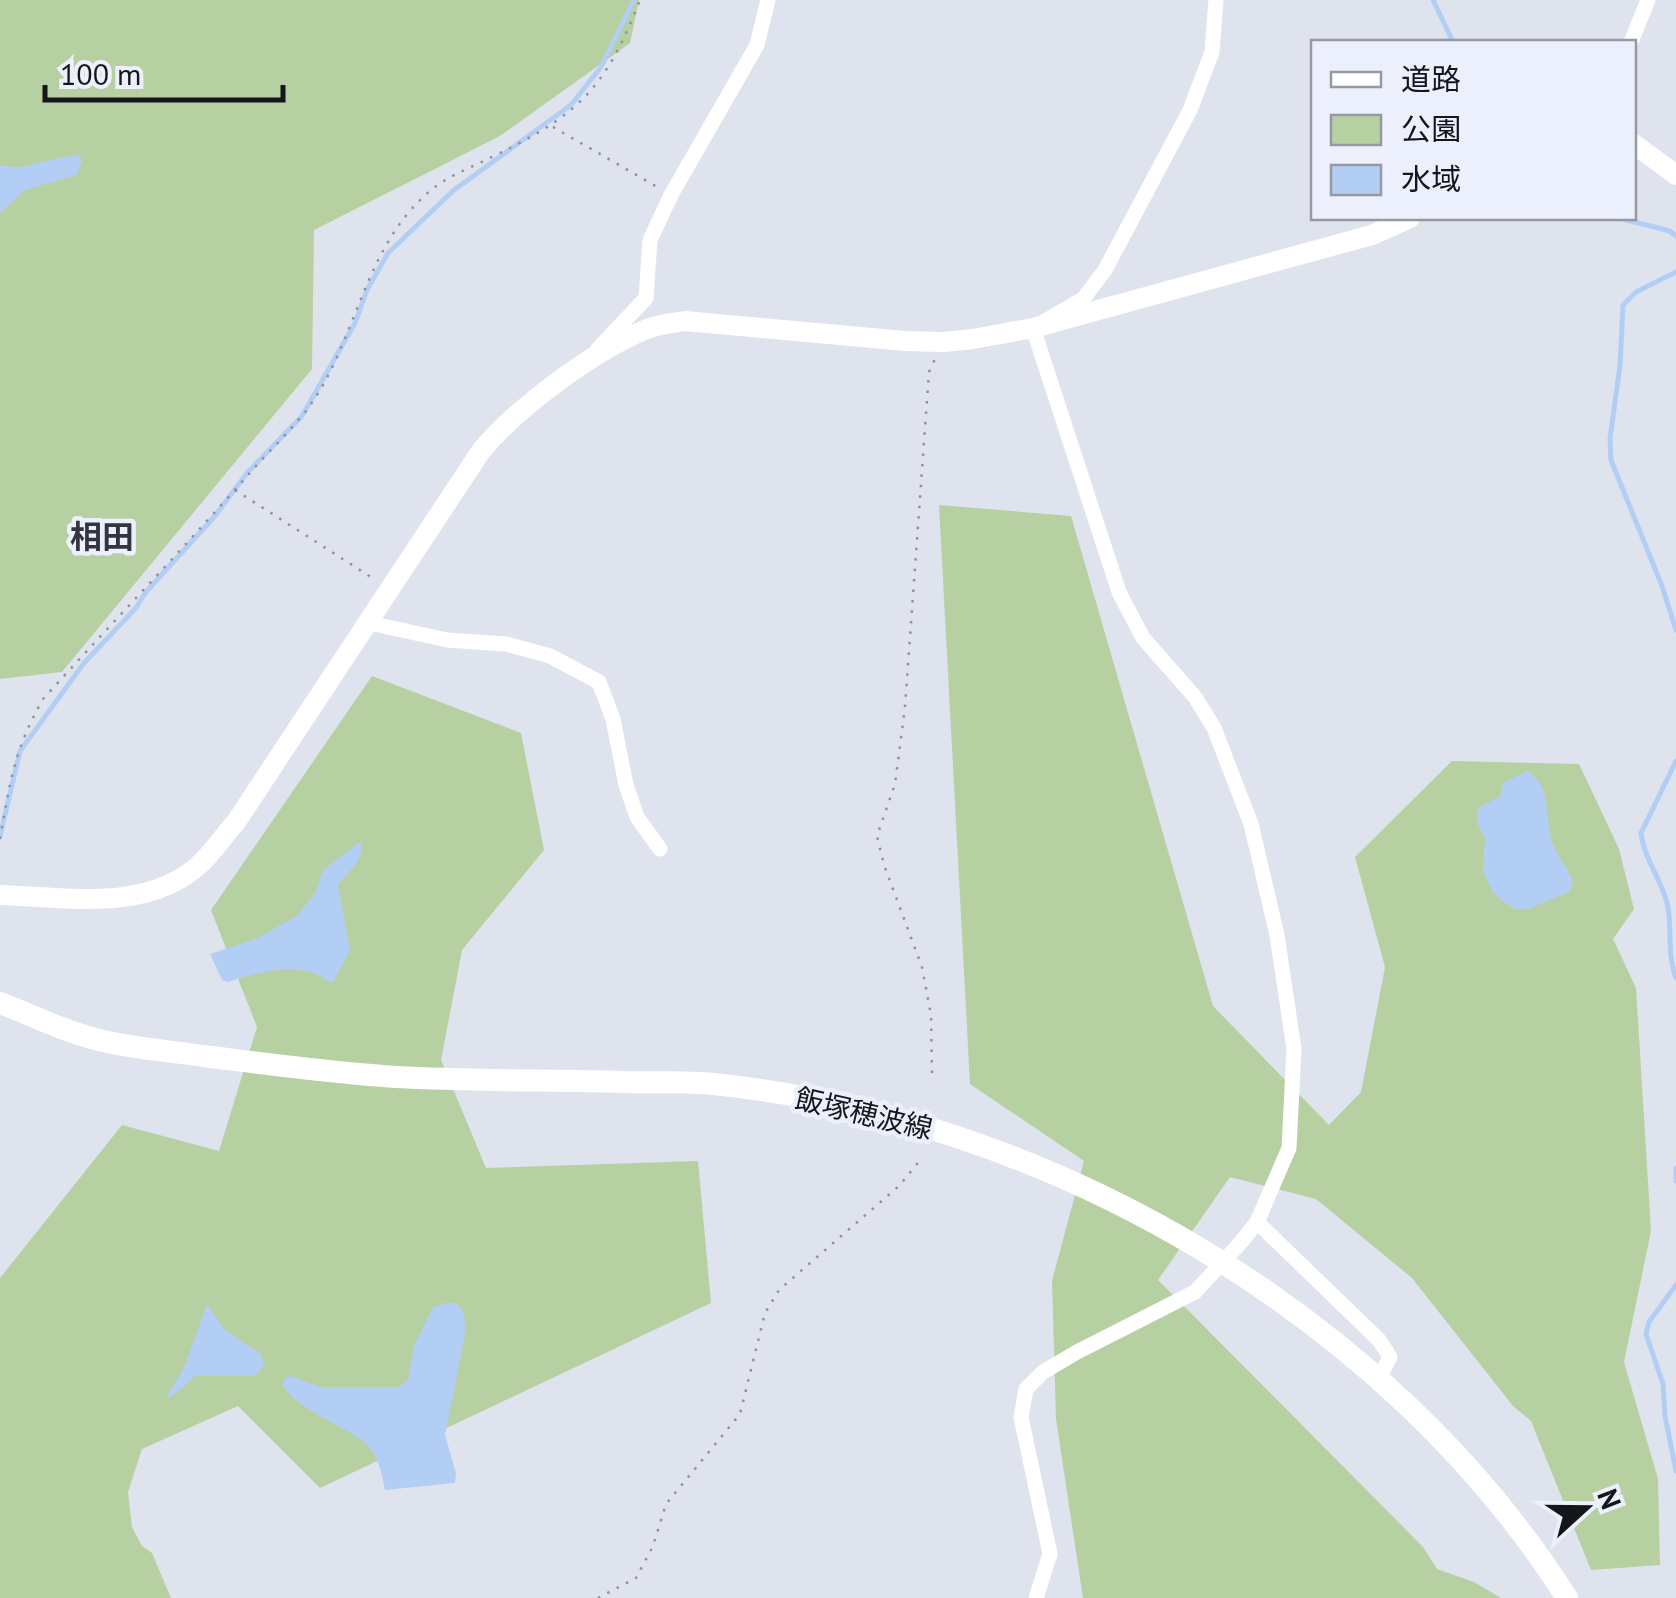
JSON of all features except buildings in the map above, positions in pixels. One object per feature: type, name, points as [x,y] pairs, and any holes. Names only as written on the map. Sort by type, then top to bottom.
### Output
[{"type":"main road","name":"飯塚穂波線","points":[[0,1003],[104,1042],[226,1059],[394,1077],[710,1084],[812,1098],[949,1132],[1120,1204],[1246,1275],[1379,1378],[1450,1449],[1507,1513],[1567,1598]]},
{"type":"street","points":[[581,368],[646,298],[650,240],[671,194],[757,46],[768,0]]},
{"type":"street","points":[[1033,328],[1083,299],[1105,270],[1190,110],[1212,52],[1216,0]]},
{"type":"street","points":[[1632,40],[1648,0]]},
{"type":"street","points":[[1636,145],[1676,174]]},
{"type":"street","points":[[0,896],[140,896],[184,876],[202,863],[236,822],[481,451],[504,424],[638,332],[686,321],[943,342],[1033,328],[1372,235],[1406,220]]},
{"type":"street","points":[[1033,328],[1119,592],[1142,638],[1195,697],[1214,728],[1250,824],[1276,935],[1294,1050],[1289,1148],[1257,1222],[1195,1292],[1042,1372],[1026,1390],[1020,1417],[1050,1554],[1036,1598]]},
{"type":"street","points":[[365,622],[448,640],[506,644],[550,656],[599,682],[613,718],[626,785],[637,817],[660,849]]},
{"type":"street","points":[[1257,1222],[1379,1340],[1390,1357],[1379,1378]]},
{"type":"path","points":[[0,839],[11,772],[22,736],[43,699],[316,397],[388,242],[408,214],[432,187],[462,168],[491,158],[552,126],[603,79],[640,0]]},
{"type":"path","points":[[552,126],[671,194]]},
{"type":"path","points":[[932,1073],[932,1015],[922,968],[877,836],[895,784],[903,726],[929,372],[943,342]]},
{"type":"path","points":[[235,490],[388,588]]},
{"type":"path","points":[[598,1598],[636,1578],[653,1546],[666,1504],[740,1414],[764,1313],[780,1290],[899,1186],[922,1158]]},
{"type":"green space","points":[[0,0],[639,0],[630,43],[500,136],[314,230],[312,369],[62,672],[0,679]]},
{"type":"green space","points":[[939,505],[1071,516],[1213,1006],[1329,1125],[1361,1092],[1385,967],[1355,857],[1452,761],[1579,764],[1619,849],[1634,909],[1613,939],[1636,988],[1651,1231],[1624,1362],[1658,1479],[1660,1565],[1591,1570],[1531,1421],[1513,1406],[1412,1278],[1316,1199],[1230,1177],[1158,1280],[1423,1547],[1437,1569],[1474,1582],[1501,1598],[1083,1598],[1056,1419],[1052,1281],[1084,1161],[970,1084]]},
{"type":"green space","points":[[372,676],[521,733],[544,850],[462,950],[441,1060],[486,1168],[698,1161],[711,1303],[320,1488],[238,1406],[142,1449],[128,1492],[132,1527],[142,1546],[152,1553],[171,1598],[0,1598],[0,1278],[122,1125],[219,1151],[257,1027],[211,910]]},
{"type":"water","points":[[74,155],[82,161],[77,175],[25,190],[0,213],[0,166],[21,167]]},
{"type":"water","points":[[1528,771],[1541,785],[1553,844],[1573,882],[1569,892],[1526,910],[1515,909],[1492,891],[1483,870],[1485,839],[1477,822],[1479,807],[1501,796],[1503,783]]},
{"type":"water","points":[[360,842],[359,859],[338,885],[350,950],[334,981],[293,969],[222,980],[210,954],[258,938],[298,915],[316,891],[323,870]]},
{"type":"water","points":[[457,1303],[466,1329],[445,1435],[456,1473],[455,1483],[385,1490],[377,1460],[367,1445],[301,1404],[282,1385],[291,1376],[320,1387],[398,1387],[408,1380],[414,1346],[433,1307]]},
{"type":"water","points":[[207,1304],[225,1330],[261,1354],[264,1366],[255,1376],[195,1376],[166,1398],[184,1368]]},
{"type":"waterway","points":[[0,836],[20,751],[84,663],[215,516],[247,473],[302,416],[355,323],[367,290],[388,253],[454,190],[571,105],[601,67],[634,0]]},
{"type":"waterway","points":[[1433,0],[1452,40]]},
{"type":"waterway","points":[[1627,220],[1676,236]]},
{"type":"waterway","points":[[1676,272],[1636,292],[1623,305],[1610,438],[1611,460],[1676,630]]},
{"type":"waterway","points":[[1676,761],[1641,833],[1668,907],[1676,978]]},
{"type":"waterway","points":[[1676,1168],[1676,1181]]},
{"type":"waterway","points":[[1676,1285],[1649,1322],[1646,1334],[1663,1384],[1676,1471]]},
{"type":"district","name":"相田","points":[[102,536]]}]
